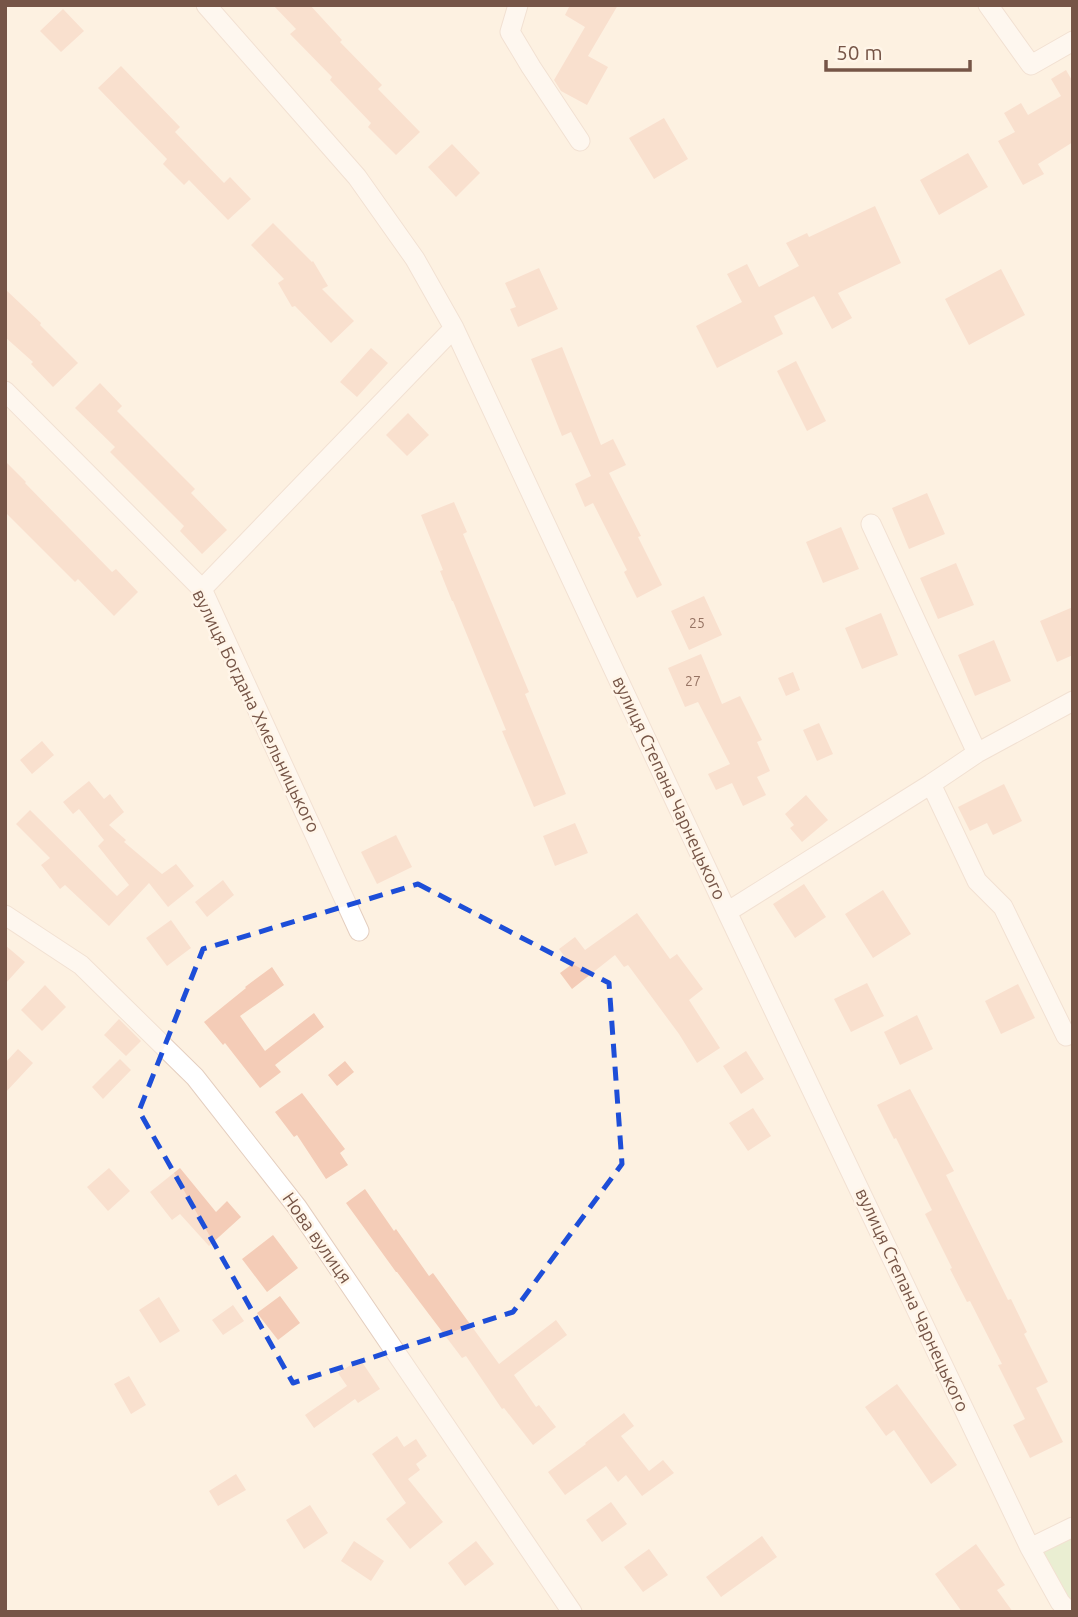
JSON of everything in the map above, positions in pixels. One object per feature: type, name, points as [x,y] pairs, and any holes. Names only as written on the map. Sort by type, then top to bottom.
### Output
[{"type":"street","name":"вулиця Степана Чарнецького","points":[[206,5],[357,177],[415,259],[454,328],[727,912],[1030,1548],[1060,1602],[1069,1612]]},
{"type":"street","points":[[517,5],[510,32],[580,141]]},
{"type":"street","points":[[988,5],[1031,65],[1073,41]]},
{"type":"street","points":[[202,589],[454,328]]},
{"type":"street","name":"вулиця Богдана Хмельницького","points":[[5,391],[202,589],[359,931]]},
{"type":"street","points":[[871,524],[977,753]]},
{"type":"street","points":[[727,912],[977,753],[1073,701]]},
{"type":"street","points":[[931,784],[977,881],[1003,906],[1066,1036]]},
{"type":"street","name":"Нова вулиця","points":[[5,915],[81,965],[195,1077],[297,1207],[572,1612]]},
{"type":"street","points":[[1030,1548],[1073,1527]]},
{"type":"highlighted area","points":[[418,884],[609,983],[622,1164],[513,1312],[293,1383],[139,1111],[203,949]]},
{"type":"green space","points":[[1073,1527],[1073,1612],[1030,1548]]},
{"type":"building","points":[[273,5],[310,5],[342,40],[340,42],[382,85],[378,89],[420,132],[396,155],[368,127],[371,123],[330,80],[332,77],[290,34],[296,29]]},
{"type":"building","points":[[570,5],[618,5],[588,56],[608,67],[587,105],[561,91],[554,80],[585,27],[565,15]]},
{"type":"building","points":[[63,9],[84,31],[61,52],[40,31]]},
{"type":"building","points":[[121,66],[180,127],[175,132],[224,183],[230,177],[251,199],[228,220],[189,180],[184,185],[163,164],[167,159],[98,88]]},
{"type":"building","points":[[1066,70],[1073,82],[1073,142],[1038,164],[1044,174],[1023,185],[998,141],[1015,132],[1004,113],[1021,103],[1028,115],[1061,96],[1051,79]]},
{"type":"building","points":[[664,118],[688,159],[654,179],[629,138]]},
{"type":"building","points":[[452,144],[480,173],[456,197],[428,167]]},
{"type":"building","points":[[968,153],[988,187],[939,215],[920,180]]},
{"type":"building","points":[[875,206],[901,263],[838,293],[852,318],[832,329],[814,296],[774,316],[783,334],[717,368],[696,326],[742,302],[727,274],[747,264],[759,287],[799,266],[786,243],[807,233],[809,237]]},
{"type":"building","points":[[273,223],[313,261],[328,286],[322,289],[354,321],[331,343],[295,306],[292,307],[278,283],[284,279],[251,245]]},
{"type":"building","points":[[539,268],[558,309],[518,327],[510,309],[516,307],[505,283]]},
{"type":"building","points":[[1001,269],[1025,315],[969,345],[945,299]]},
{"type":"building","points":[[5,289],[78,363],[53,387],[31,364],[33,362],[5,337]]},
{"type":"building","points":[[562,347],[601,445],[613,439],[626,465],[609,473],[662,585],[637,598],[624,572],[627,570],[593,503],[585,507],[575,484],[591,476],[571,432],[562,436],[531,359]]},
{"type":"building","points":[[371,348],[388,363],[357,397],[340,382]]},
{"type":"building","points":[[796,361],[826,421],[807,431],[777,371]]},
{"type":"building","points":[[100,383],[122,406],[117,411],[195,489],[191,493],[227,530],[202,554],[180,531],[184,526],[110,452],[115,447],[75,408]]},
{"type":"building","points":[[408,413],[429,435],[407,456],[386,435]]},
{"type":"building","points":[[5,461],[112,572],[116,569],[138,592],[114,616],[78,579],[75,582],[5,512]]},
{"type":"building","points":[[927,493],[945,534],[909,549],[892,508]]},
{"type":"building","points":[[454,502],[467,532],[463,534],[529,692],[525,694],[566,794],[534,807],[502,731],[506,730],[440,571],[443,570],[421,515]]},
{"type":"building","points":[[841,527],[859,569],[823,583],[806,542]]},
{"type":"building","points":[[956,563],[974,605],[938,619],[920,578]]},
{"type":"building","points":[[704,596],[722,635],[689,650],[671,611]]},
{"type":"building","points":[[1073,607],[1073,655],[1057,662],[1040,621]]},
{"type":"building","points":[[881,613],[898,655],[862,669],[845,628]]},
{"type":"building","points":[[994,640],[1011,681],[975,696],[958,655]]},
{"type":"building","points":[[701,654],[722,704],[740,696],[762,740],[757,742],[770,771],[757,777],[766,795],[743,806],[732,783],[716,790],[708,774],[730,764],[698,702],[685,707],[668,668]]},
{"type":"building","points":[[793,672],[800,690],[786,696],[778,678]]},
{"type":"building","points":[[819,723],[833,754],[817,761],[803,730]]},
{"type":"building","points":[[42,741],[54,755],[32,774],[20,760]]},
{"type":"building","points":[[89,781],[104,799],[110,794],[124,812],[109,825],[126,840],[124,842],[162,874],[176,864],[194,886],[168,907],[149,883],[109,926],[65,885],[60,889],[41,865],[50,858],[16,824],[30,810],[117,896],[129,885],[98,846],[104,840],[79,809],[73,814],[63,802]]},
{"type":"building","points":[[1004,784],[1022,821],[993,835],[987,823],[970,831],[958,807]]},
{"type":"building","points":[[806,795],[828,820],[802,842],[790,828],[794,825],[785,814]]},
{"type":"building","points":[[575,823],[588,853],[555,866],[543,836]]},
{"type":"building","points":[[396,835],[412,867],[377,884],[361,852]]},
{"type":"building","points":[[223,880],[234,895],[207,917],[195,902]]},
{"type":"building","points":[[804,884],[826,917],[795,938],[773,904]]},
{"type":"building","points":[[883,890],[911,934],[873,958],[845,914]]},
{"type":"building","points":[[637,913],[670,959],[677,954],[703,989],[689,1000],[720,1048],[697,1063],[628,965],[624,967],[615,955],[572,989],[560,973],[571,965],[559,949],[575,937],[585,950]]},
{"type":"building","points":[[171,920],[191,948],[167,966],[146,938]]},
{"type":"building","points":[[5,945],[25,962],[5,984]]},
{"type":"building","points":[[272,967],[284,985],[240,1016],[265,1051],[314,1013],[324,1027],[275,1065],[281,1072],[260,1088],[225,1043],[223,1045],[204,1022]]},
{"type":"building","points":[[867,983],[884,1016],[851,1032],[834,999]]},
{"type":"building","points":[[1018,984],[1035,1018],[1001,1034],[985,1001]]},
{"type":"building","points":[[45,985],[66,1007],[42,1031],[21,1010]]},
{"type":"building","points":[[917,1015],[933,1049],[900,1065],[884,1032]]},
{"type":"building","points":[[119,1019],[141,1041],[126,1056],[104,1035]]},
{"type":"building","points":[[18,1049],[33,1063],[5,1093],[5,1063]]},
{"type":"building","points":[[746,1051],[764,1079],[741,1094],[723,1066]]},
{"type":"building","points":[[120,1059],[131,1070],[103,1099],[92,1087]]},
{"type":"building","points":[[345,1061],[354,1072],[337,1086],[328,1075]]},
{"type":"building","points":[[910,1089],[954,1171],[946,1175],[1008,1300],[1011,1299],[1027,1332],[1024,1334],[1048,1382],[1036,1388],[1063,1442],[1030,1458],[1013,1425],[1025,1419],[998,1365],[1002,1364],[970,1301],[967,1302],[950,1269],[952,1268],[925,1214],[932,1210],[877,1105]]},
{"type":"building","points":[[302,1093],[345,1149],[340,1153],[348,1165],[326,1179],[297,1135],[294,1137],[275,1112]]},
{"type":"building","points":[[753,1108],[771,1136],[748,1151],[729,1123]]},
{"type":"building","points":[[109,1168],[130,1191],[108,1211],[87,1187]]},
{"type":"building","points":[[180,1168],[216,1212],[227,1201],[241,1217],[209,1246],[180,1214],[172,1220],[150,1192]]},
{"type":"building","points":[[365,1189],[429,1276],[433,1273],[499,1364],[556,1320],[567,1335],[514,1375],[536,1407],[539,1405],[556,1427],[533,1445],[504,1408],[502,1409],[466,1356],[462,1358],[346,1203]]},
{"type":"building","points":[[273,1235],[298,1268],[267,1292],[242,1259]]},
{"type":"building","points":[[280,1296],[300,1323],[278,1340],[257,1313]]},
{"type":"building","points":[[159,1297],[180,1331],[160,1343],[139,1310]]},
{"type":"building","points":[[233,1305],[244,1321],[223,1335],[212,1320]]},
{"type":"building","points":[[360,1359],[380,1389],[358,1403],[355,1399],[314,1428],[305,1415],[347,1386],[338,1373]]},
{"type":"building","points":[[129,1376],[146,1405],[131,1414],[114,1384]]},
{"type":"building","points":[[897,1384],[957,1465],[931,1484],[894,1430],[886,1436],[865,1407]]},
{"type":"building","points":[[624,1413],[634,1426],[621,1436],[649,1471],[663,1460],[674,1473],[642,1496],[626,1475],[618,1482],[606,1466],[565,1495],[548,1472]]},
{"type":"building","points":[[397,1436],[404,1447],[416,1439],[427,1456],[416,1464],[420,1470],[408,1479],[443,1522],[410,1549],[386,1519],[406,1503],[372,1454]]},
{"type":"building","points":[[236,1474],[246,1490],[218,1506],[209,1491]]},
{"type":"building","points":[[611,1502],[627,1524],[602,1542],[586,1520]]},
{"type":"building","points":[[310,1505],[328,1533],[304,1549],[286,1520]]},
{"type":"building","points":[[762,1536],[777,1557],[721,1597],[706,1577]]},
{"type":"building","points":[[354,1541],[384,1561],[371,1581],[341,1561]]},
{"type":"building","points":[[476,1541],[494,1564],[465,1586],[448,1563]]},
{"type":"building","points":[[976,1544],[1005,1585],[997,1590],[1013,1612],[962,1612],[935,1574]]},
{"type":"building","points":[[649,1549],[668,1575],[643,1592],[624,1567]]}]
